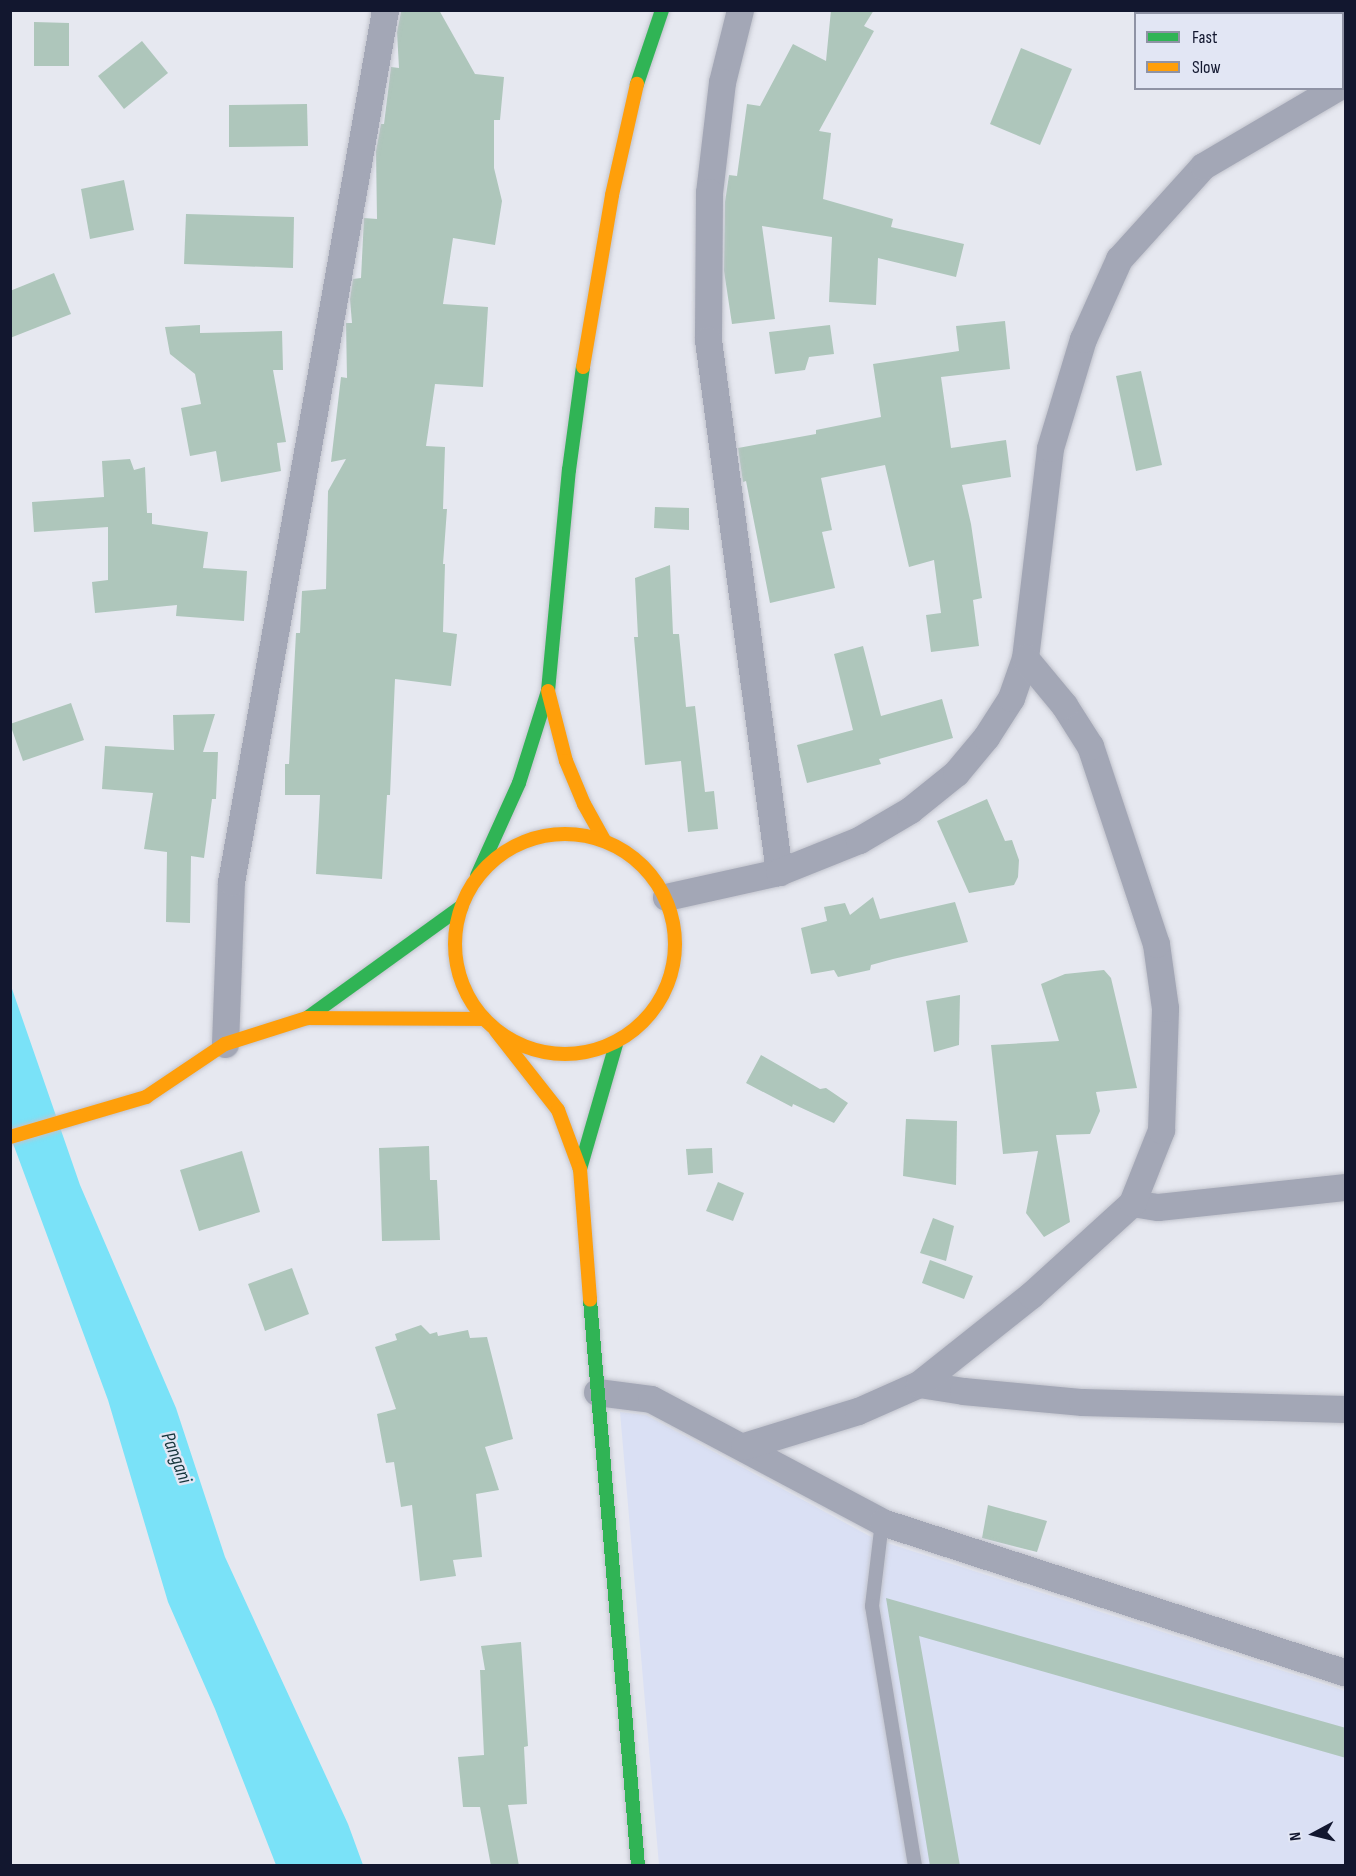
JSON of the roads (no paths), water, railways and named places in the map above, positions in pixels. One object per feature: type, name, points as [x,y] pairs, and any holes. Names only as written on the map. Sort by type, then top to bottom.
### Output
[{"type":"main road","points":[[638,1866],[580,1169],[558,1110],[547,1093],[496,1031],[483,1019],[466,994],[456,966],[455,936],[461,907],[519,783],[548,691],[569,471],[590,317],[612,195],[638,77],[662,10]]},
{"type":"main road","points":[[548,691],[566,761],[584,804],[604,840]]},
{"type":"main road","points":[[477,876],[503,852],[535,837],[570,833],[604,840],[640,862],[666,897],[676,938],[670,981],[650,1018],[616,1044],[575,1056],[533,1051],[496,1031]]},
{"type":"main road","points":[[307,1018],[461,907]]},
{"type":"main road","points":[[10,1137],[146,1097],[225,1044],[307,1018],[483,1019]]},
{"type":"main road","points":[[580,1169],[592,1135],[616,1044]]},
{"type":"street","points":[[225,1044],[231,882],[385,10]]},
{"type":"street","points":[[740,10],[722,82],[709,192],[708,340],[779,872]]},
{"type":"street","points":[[666,897],[779,872],[859,840],[910,810],[956,773],[986,737],[1011,698],[1025,658],[1050,448],[1083,339],[1119,259],[1203,166],[1333,90]]},
{"type":"street","points":[[744,1446],[858,1411],[919,1384],[1031,1295],[1132,1203],[1161,1131],[1165,1008],[1156,944],[1090,746],[1064,705],[1025,658]]},
{"type":"street","points":[[1132,1203],[1158,1207],[1346,1187]]},
{"type":"street","points":[[919,1384],[963,1391],[1082,1402],[1346,1409]]},
{"type":"street","points":[[597,1392],[651,1399],[744,1446],[882,1522],[1346,1674]]},
{"type":"lane","points":[[882,1522],[872,1606],[915,1866]]},
{"type":"water","name":"Pangani","points":[[11,986],[80,1185],[176,1408],[225,1557],[348,1824],[363,1865],[276,1865],[215,1709],[168,1602],[108,1400],[11,1138]]}]
